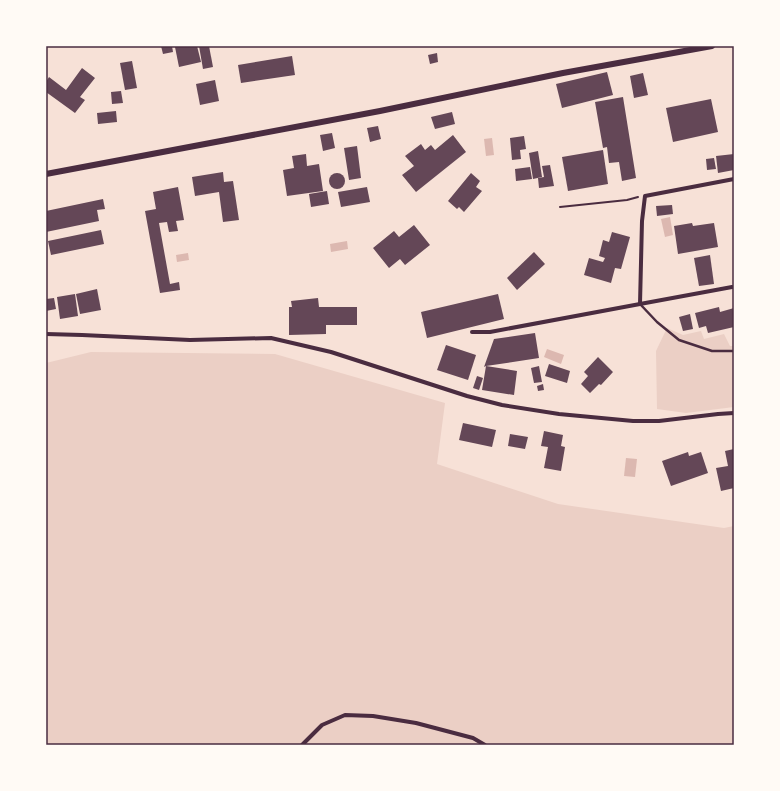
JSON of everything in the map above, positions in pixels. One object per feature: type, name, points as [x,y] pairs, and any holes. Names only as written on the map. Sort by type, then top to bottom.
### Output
[{"type":"street","points":[[46,174],[388,109],[563,73],[712,46]]},
{"type":"street","points":[[640,304],[642,221],[645,196],[734,179]]},
{"type":"street","points":[[472,332],[490,332],[732,287]]},
{"type":"street","points":[[46,334],[82,334],[190,340],[271,338],[331,352],[467,396],[502,405],[559,414],[633,421],[659,421],[734,412]]},
{"type":"street","points":[[302,745],[322,725],[345,715],[373,716],[416,723],[472,738],[485,745]]},
{"type":"lane","points":[[640,304],[657,322],[679,340],[712,351],[734,351]]},
{"type":"path","points":[[560,207],[627,200],[645,196]]},
{"type":"shaded area","points":[[492,138],[494,155],[486,156],[484,139]]},
{"type":"shaded area","points":[[670,217],[673,235],[665,237],[661,219]]},
{"type":"shaded area","points":[[347,241],[348,249],[331,252],[330,244]]},
{"type":"shaded area","points":[[188,253],[189,260],[177,262],[176,255]]},
{"type":"shaded area","points":[[667,328],[683,335],[701,331],[704,339],[724,334],[730,346],[734,346],[734,407],[686,413],[657,409],[656,351]]},
{"type":"shaded area","points":[[547,349],[564,355],[561,364],[544,357]]},
{"type":"shaded area","points":[[91,352],[275,354],[445,403],[437,464],[558,504],[724,528],[734,526],[734,745],[46,745],[46,363]]},
{"type":"shaded area","points":[[626,458],[637,459],[635,477],[624,476]]},
{"type":"building","points":[[161,46],[172,46],[173,52],[163,54]]},
{"type":"building","points":[[197,46],[201,62],[179,67],[175,47]]},
{"type":"building","points":[[199,46],[209,46],[213,67],[203,69]]},
{"type":"building","points":[[437,53],[438,62],[430,64],[428,55]]},
{"type":"building","points":[[292,56],[295,75],[241,83],[238,65]]},
{"type":"building","points":[[132,61],[137,88],[125,90],[120,63]]},
{"type":"building","points":[[82,68],[95,78],[80,97],[85,100],[75,113],[46,92],[46,82],[49,77],[66,90]]},
{"type":"building","points":[[607,72],[613,95],[562,108],[556,84]]},
{"type":"building","points":[[643,73],[648,95],[634,98],[630,76]]},
{"type":"building","points":[[215,80],[219,101],[200,105],[196,84]]},
{"type":"building","points":[[121,91],[123,103],[112,104],[111,92]]},
{"type":"building","points":[[623,97],[636,178],[622,181],[619,162],[609,163],[607,147],[603,148],[595,102]]},
{"type":"building","points":[[711,99],[718,132],[673,142],[666,108]]},
{"type":"building","points":[[116,111],[117,122],[98,124],[97,113]]},
{"type":"building","points":[[452,112],[455,124],[435,129],[431,117]]},
{"type":"building","points":[[378,126],[381,139],[370,142],[367,128]]},
{"type":"building","points":[[332,133],[335,148],[323,151],[320,135]]},
{"type":"building","points":[[453,135],[466,152],[416,192],[402,175],[414,166],[405,156],[421,144],[425,150],[431,145],[435,150]]},
{"type":"building","points":[[524,136],[526,149],[520,150],[521,159],[512,160],[510,138]]},
{"type":"building","points":[[357,146],[361,178],[349,180],[344,148]]},
{"type":"building","points":[[603,150],[608,184],[568,191],[562,157]]},
{"type":"building","points":[[538,151],[542,177],[533,179],[529,153]]},
{"type":"building","points":[[306,154],[307,166],[319,164],[323,191],[287,196],[283,170],[294,168],[292,156]]},
{"type":"building","points":[[734,154],[734,170],[718,173],[716,156]]},
{"type":"building","points":[[714,158],[716,169],[707,170],[706,159]]},
{"type":"building","points":[[550,165],[554,186],[539,188],[538,178],[544,177],[542,166]]},
{"type":"building","points":[[530,167],[532,179],[516,181],[515,169]]},
{"type":"building","points":[[223,172],[224,182],[233,181],[239,220],[223,222],[219,192],[195,196],[192,177]]},
{"type":"building","points":[[334,173],[340,173],[345,178],[343,187],[340,189],[334,189],[329,184],[329,178]]},
{"type":"building","points":[[471,173],[480,181],[476,187],[482,191],[464,212],[459,207],[457,209],[448,201]]},
{"type":"building","points":[[178,187],[184,220],[176,221],[178,231],[169,232],[167,222],[159,223],[170,284],[179,282],[180,290],[160,293],[145,211],[156,209],[153,192]]},
{"type":"building","points":[[367,187],[370,202],[341,207],[338,192]]},
{"type":"building","points":[[327,191],[329,204],[311,207],[309,194]]},
{"type":"building","points":[[103,199],[105,209],[97,210],[99,221],[46,232],[46,211]]},
{"type":"building","points":[[672,205],[673,214],[657,216],[656,206]]},
{"type":"building","points":[[692,223],[693,226],[714,223],[718,247],[678,254],[674,226]]},
{"type":"building","points":[[414,225],[430,245],[405,265],[400,259],[389,268],[373,248],[394,231],[399,237]]},
{"type":"building","points":[[101,230],[104,244],[51,255],[48,241]]},
{"type":"building","points":[[612,232],[630,237],[621,269],[615,268],[611,283],[584,275],[589,258],[603,262],[605,258],[599,256],[603,240],[609,242]]},
{"type":"building","points":[[534,252],[545,264],[517,290],[507,278]]},
{"type":"building","points":[[710,255],[714,284],[699,286],[694,258]]},
{"type":"building","points":[[97,289],[101,310],[80,314],[76,294]]},
{"type":"building","points":[[75,294],[78,316],[60,319],[57,297]]},
{"type":"building","points":[[498,294],[504,319],[427,338],[421,312]]},
{"type":"building","points":[[54,298],[56,309],[46,311],[46,299]]},
{"type":"building","points":[[318,298],[319,307],[357,307],[357,325],[326,325],[326,334],[289,335],[289,307],[292,307],[291,301]]},
{"type":"building","points":[[719,307],[720,312],[734,308],[734,327],[708,333],[706,326],[699,328],[695,313]]},
{"type":"building","points":[[690,314],[693,329],[683,331],[679,317]]},
{"type":"building","points":[[535,333],[539,358],[484,367],[494,339]]},
{"type":"building","points":[[446,345],[476,355],[468,380],[437,370]]},
{"type":"building","points":[[598,357],[613,372],[601,385],[599,384],[590,393],[581,384],[588,376],[584,372]]},
{"type":"building","points":[[549,364],[570,371],[567,383],[545,376]]},
{"type":"building","points":[[486,366],[517,371],[514,395],[482,390]]},
{"type":"building","points":[[539,366],[542,382],[534,383],[531,368]]},
{"type":"building","points":[[477,376],[483,378],[479,390],[473,388]]},
{"type":"building","points":[[543,384],[544,390],[538,391],[537,386]]},
{"type":"building","points":[[463,423],[496,430],[492,447],[459,440]]},
{"type":"building","points":[[544,431],[563,435],[561,446],[565,447],[561,471],[544,468],[548,447],[541,446]]},
{"type":"building","points":[[510,434],[528,437],[525,449],[508,446]]},
{"type":"building","points":[[734,449],[734,488],[721,491],[716,468],[728,466],[725,451]]},
{"type":"building","points":[[688,452],[689,456],[701,452],[708,473],[671,486],[662,461]]}]
